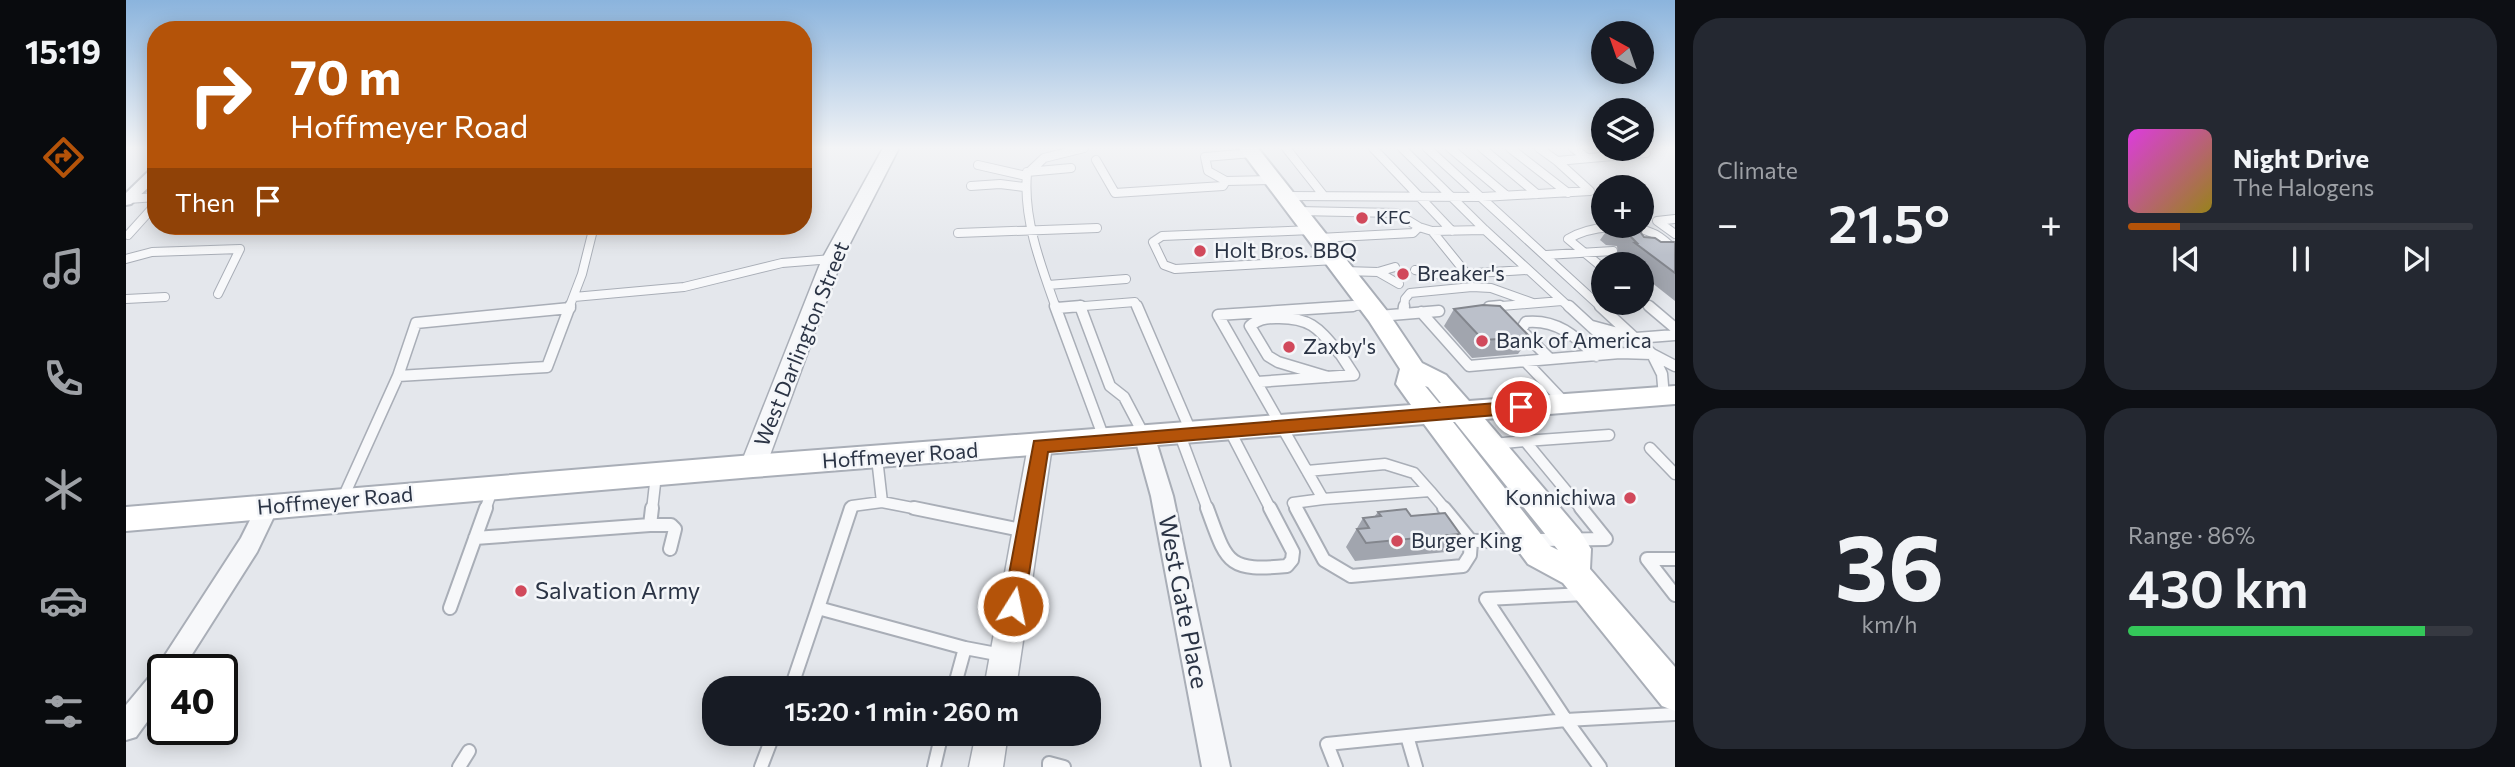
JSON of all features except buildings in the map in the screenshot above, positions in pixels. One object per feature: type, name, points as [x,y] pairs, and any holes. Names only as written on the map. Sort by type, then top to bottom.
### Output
[{"type":"main road","points":[[1276,184],[1374,311],[1413,369],[1437,381],[1569,540],[1575,549],[1583,583]]},
{"type":"main road","points":[[1413,369],[1409,384],[1539,555],[1583,583],[1675,694]]},
{"type":"main road","name":"Hoffmeyer Road","points":[[126,519],[1670,396]]},
{"type":"street","points":[[127,200],[144,184]]},
{"type":"street","name":"West Darlington Street","points":[[753,467],[832,259],[872,184]]},
{"type":"street","name":"West Gate Place","points":[[1145,438],[1162,496],[1216,767]]},
{"type":"street","points":[[1002,676],[1040,446]]},
{"type":"street","points":[[178,654],[249,545],[267,508]]},
{"type":"street","points":[[126,727],[147,699]]},
{"type":"street","points":[[986,767],[990,746]]},
{"type":"lane","points":[[971,186],[1000,184],[1024,187]]},
{"type":"lane","points":[[1025,184],[1023,193],[1031,230],[1048,285],[1105,441]]},
{"type":"lane","points":[[1110,184],[1115,193],[1224,184]]},
{"type":"lane","points":[[1237,184],[1286,196],[1396,213],[1419,227],[1432,231],[1485,230]]},
{"type":"lane","points":[[1314,184],[1324,196]]},
{"type":"lane","points":[[1407,184],[1452,231]]},
{"type":"lane","points":[[1438,184],[1620,354]]},
{"type":"lane","points":[[1467,184],[1652,354],[1675,366]]},
{"type":"lane","points":[[1493,184],[1506,195]]},
{"type":"lane","points":[[1525,184],[1537,194]]},
{"type":"lane","points":[[1556,184],[1568,193]]},
{"type":"lane","points":[[1286,196],[1482,197],[1590,191],[1582,184]]},
{"type":"lane","points":[[1385,196],[1396,213]]},
{"type":"lane","points":[[127,200],[147,198]]},
{"type":"lane","points":[[128,234],[147,213]]},
{"type":"lane","points":[[126,219],[141,219]]},
{"type":"lane","points":[[1675,219],[1657,220],[1675,234]]},
{"type":"lane","points":[[1378,272],[1397,275],[1339,265],[1175,270],[1164,265],[1153,242],[1162,236],[1413,233],[1419,227]]},
{"type":"lane","points":[[958,233],[1097,228]]},
{"type":"lane","points":[[1591,259],[1568,239],[1576,232],[1607,229],[1650,231],[1673,248]]},
{"type":"lane","points":[[1432,231],[1466,274]]},
{"type":"lane","points":[[398,376],[547,367],[570,308],[591,235]]},
{"type":"lane","points":[[1658,247],[1673,248]]},
{"type":"lane","points":[[126,259],[152,253],[240,249],[218,294]]},
{"type":"lane","points":[[1546,255],[1614,251]]},
{"type":"lane","points":[[574,296],[623,294],[698,284],[808,257],[832,259]]},
{"type":"lane","points":[[1442,275],[1433,285],[1417,278],[1442,275],[1528,270]]},
{"type":"lane","points":[[1048,285],[1126,279]]},
{"type":"lane","points":[[1403,314],[1405,299],[1410,293],[1458,288],[1491,288],[1532,303]]},
{"type":"lane","points":[[126,299],[165,297]]},
{"type":"lane","points":[[1480,307],[1562,301]]},
{"type":"lane","points":[[1057,308],[1135,302],[1186,435],[1223,552],[1230,562],[1242,569],[1287,566],[1293,560],[1293,552],[1230,431]]},
{"type":"lane","points":[[1080,306],[1110,386],[1124,397],[1145,438]]},
{"type":"lane","points":[[341,501],[395,387],[416,323],[570,308]]},
{"type":"lane","points":[[1257,382],[1354,375],[1309,309]]},
{"type":"lane","points":[[1323,499],[1218,315],[1309,309],[1403,314],[1439,311]]},
{"type":"lane","points":[[1654,310],[1675,328]]},
{"type":"lane","points":[[1421,312],[1469,366],[1652,354]]},
{"type":"lane","points":[[1328,377],[1268,356],[1250,326],[1254,321],[1264,318],[1303,318],[1340,354]]},
{"type":"lane","points":[[1550,359],[1521,330],[1526,321],[1548,320],[1557,323],[1596,356]]},
{"type":"lane","points":[[1588,324],[1636,338],[1675,335]]},
{"type":"lane","points":[[1652,354],[1670,396]]},
{"type":"lane","points":[[1526,362],[1565,403]]},
{"type":"lane","points":[[1471,541],[1606,539],[1500,409]]},
{"type":"lane","points":[[1489,444],[1609,435]]},
{"type":"lane","points":[[1650,448],[1675,474]]},
{"type":"lane","points":[[877,458],[881,502]]},
{"type":"lane","points":[[1307,471],[1385,464],[1415,474],[1430,491],[1471,541],[1470,555],[1463,566],[1351,576],[1324,560],[1293,503],[1430,491]]},
{"type":"lane","points":[[650,525],[656,475]]},
{"type":"lane","points":[[450,608],[493,488]]},
{"type":"lane","points":[[795,676],[852,506],[881,502],[1026,531]]},
{"type":"lane","points":[[475,538],[671,525],[675,529],[670,550]]},
{"type":"lane","points":[[1675,559],[1647,559],[1675,595]]},
{"type":"lane","points":[[1583,583],[1486,600],[1600,767]]},
{"type":"lane","points":[[818,608],[965,648],[1005,656]]},
{"type":"lane","points":[[957,676],[965,648]]},
{"type":"lane","points":[[1336,767],[1327,744],[1566,720],[1675,714]]},
{"type":"lane","points":[[1407,736],[1416,767]]},
{"type":"lane","points":[[761,767],[769,746]]},
{"type":"lane","points":[[934,767],[939,746]]},
{"type":"lane","points":[[459,767],[469,751]]},
{"type":"lane","points":[[1049,767],[1049,764],[1064,767]]},
{"type":"place","name":"KFC","points":[[1362,218]]},
{"type":"place","name":"Holt Bros. BBQ","points":[[1200,251]]},
{"type":"place","name":"Breaker's","points":[[1403,274]]},
{"type":"place","name":"Bank of America","points":[[1482,341]]},
{"type":"place","name":"Zaxby's","points":[[1289,347]]},
{"type":"place","name":"Konnichiwa","points":[[1630,498]]},
{"type":"place","name":"Burger King","points":[[1397,541]]},
{"type":"place","name":"Salvation Army","points":[[521,591]]},
{"type":"route","points":[[1013,606],[1040,446],[1521,407]]}]
